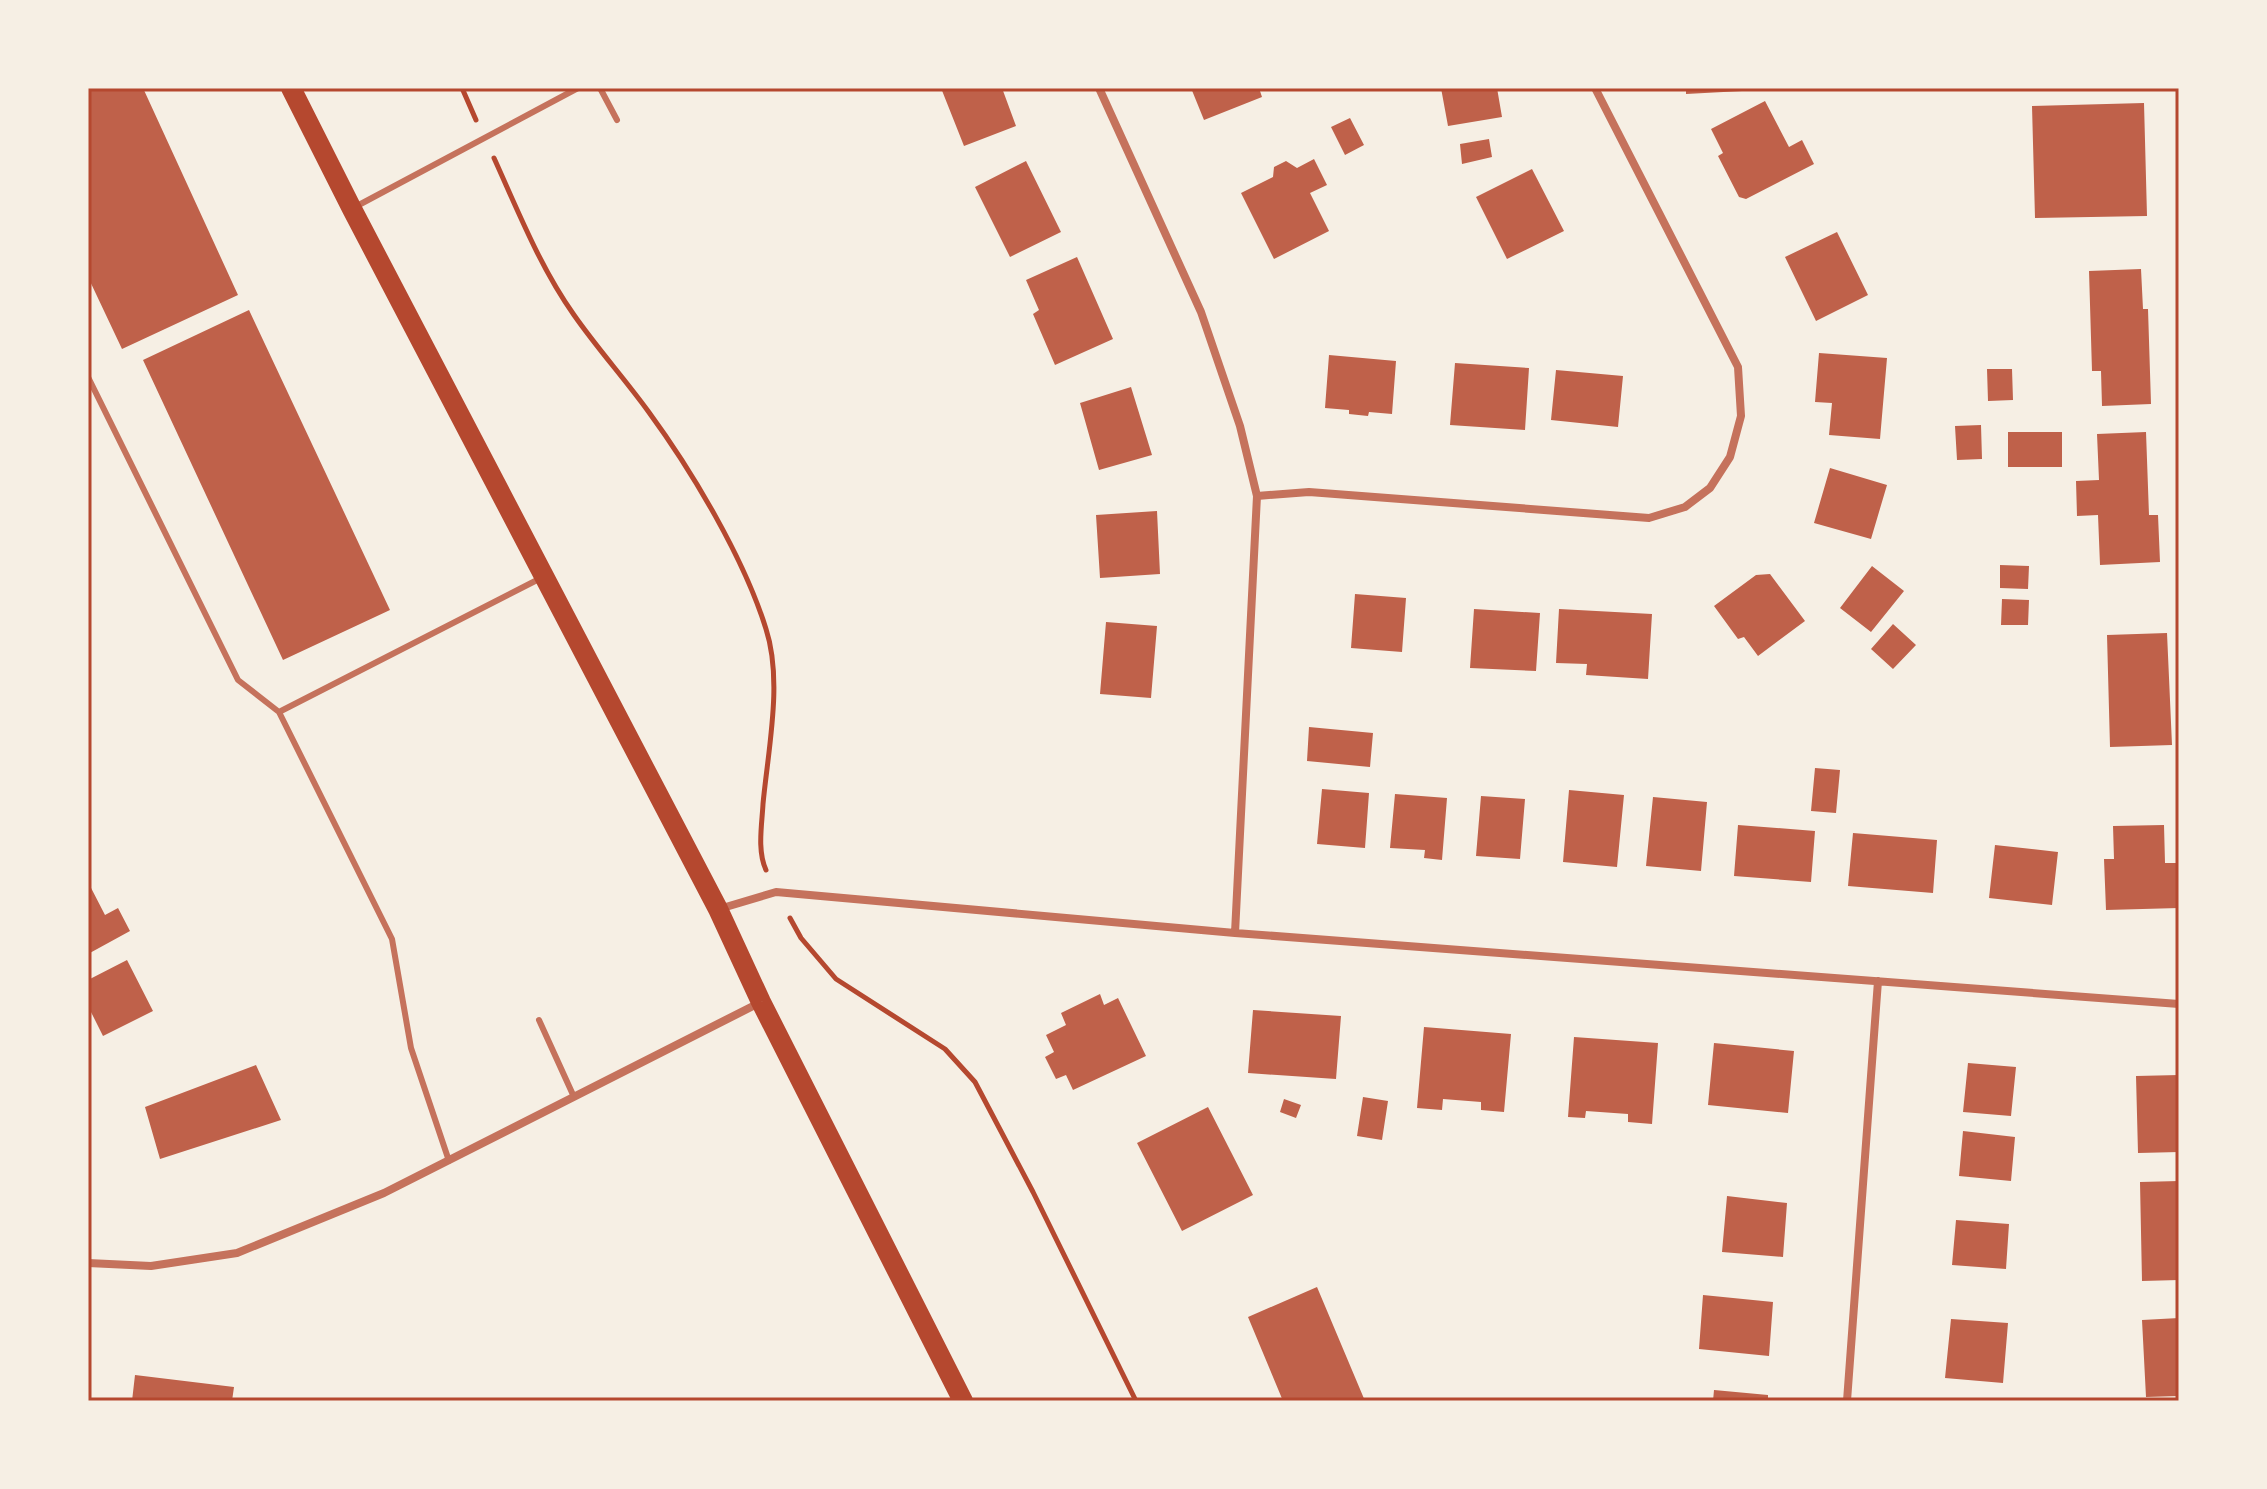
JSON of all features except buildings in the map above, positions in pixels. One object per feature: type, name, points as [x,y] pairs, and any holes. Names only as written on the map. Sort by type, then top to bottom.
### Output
[{"type":"main road","points":[[291,88],[718,909],[761,1002],[963,1401]]},
{"type":"street","points":[[1099,88],[1201,312],[1240,426],[1257,496],[1235,933]]},
{"type":"street","points":[[1257,496],[1309,492],[1649,518],[1685,507],[1710,488],[1730,457],[1741,416],[1738,367],[1595,88]]},
{"type":"street","points":[[718,909],[776,892],[1235,933],[2179,1004]]},
{"type":"street","points":[[1847,1401],[1878,981]]},
{"type":"street","points":[[88,1263],[151,1266],[237,1253],[384,1193],[761,1002]]},
{"type":"lane","points":[[352,209],[578,88]]},
{"type":"lane","points":[[600,88],[617,120]]},
{"type":"lane","points":[[88,377],[238,680],[279,712],[392,939],[411,1048],[449,1161]]},
{"type":"lane","points":[[279,712],[544,576]]},
{"type":"lane","points":[[539,1020],[574,1097]]},
{"type":"path","points":[[462,88],[543,264],[605,359],[647,409],[684,463],[745,574],[767,631],[775,674],[761,860]]},
{"type":"path","points":[[801,938],[836,979],[945,1049],[975,1082],[1136,1401]]}]
